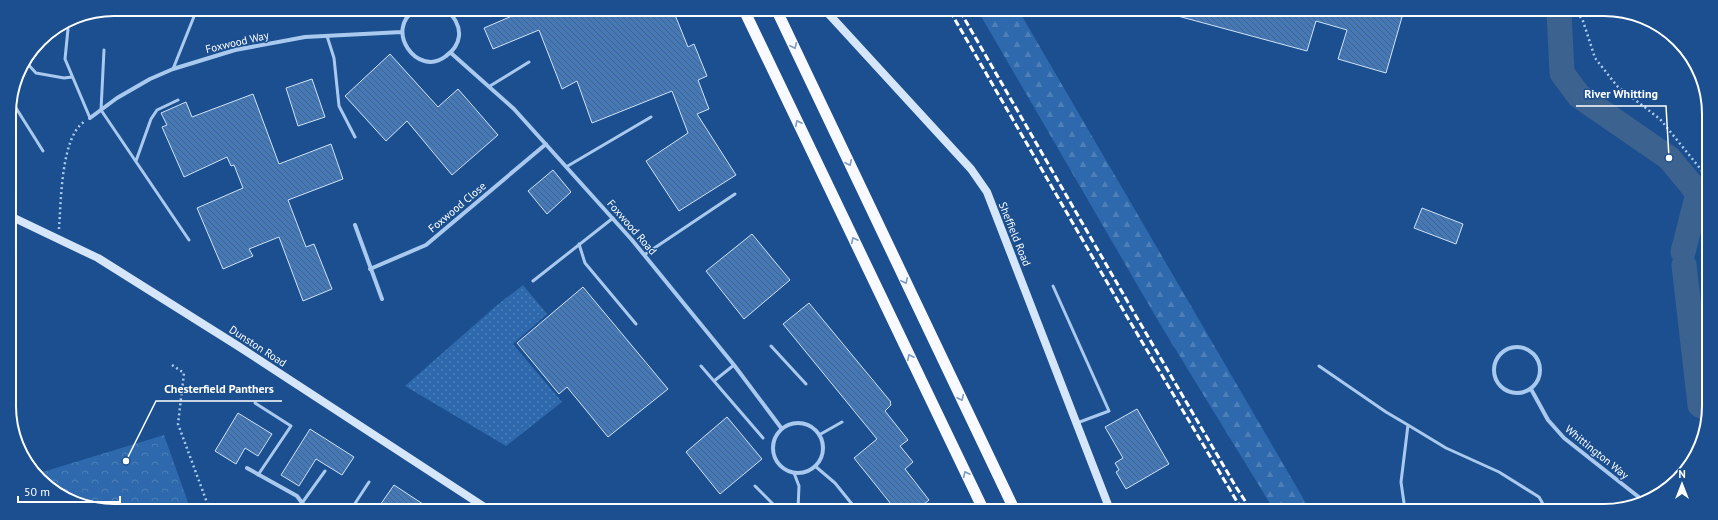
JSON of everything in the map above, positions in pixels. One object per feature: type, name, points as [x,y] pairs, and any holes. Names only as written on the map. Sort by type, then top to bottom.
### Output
[{"type":"highway","points":[[747,16],[981,504]]},
{"type":"highway","points":[[780,16],[1011,504]]},
{"type":"main road","name":"Sheffield Road","points":[[831,16],[972,169],[987,192],[1108,504]]},
{"type":"main road","name":"Dunston Road","points":[[16,219],[98,258],[238,346],[474,504]]},
{"type":"street","points":[[409,16],[402,32],[404,42],[408,51],[424,61],[439,60],[451,53],[456,45],[459,37],[458,27],[452,16]]},
{"type":"street","name":"Foxwood Way","points":[[90,118],[150,78],[173,69],[235,50],[305,37],[402,32]]},
{"type":"street","name":"Foxwood Road","points":[[451,53],[490,86],[514,109],[644,254],[734,365],[782,429]]},
{"type":"street","name":"Foxwood Close","points":[[370,269],[426,245],[546,144]]},
{"type":"street","points":[[355,225],[382,299]]},
{"type":"street","points":[[1514,347],[1521,348],[1530,351],[1537,359],[1540,367],[1540,376],[1531,390],[1523,393],[1512,393],[1504,390],[1497,382],[1494,374],[1494,364],[1499,355],[1504,351],[1514,347]]},
{"type":"street","name":"Whittington Way","points":[[1531,390],[1548,420],[1564,438],[1640,498]]},
{"type":"street","points":[[798,423],[810,427],[819,435],[823,451],[815,466],[802,473],[794,473],[780,465],[775,458],[773,450],[775,438],[782,429],[798,423]]},
{"type":"street","points":[[247,468],[297,496],[302,503]]},
{"type":"lane","points":[[173,69],[194,16]]},
{"type":"lane","points":[[68,29],[65,59],[90,118]]},
{"type":"lane","points":[[327,36],[334,58],[339,106],[355,137]]},
{"type":"lane","points":[[104,50],[101,110],[189,240]]},
{"type":"lane","points":[[490,86],[529,62]]},
{"type":"lane","points":[[29,65],[36,74],[64,78],[72,77]]},
{"type":"lane","points":[[136,162],[151,119],[157,110],[178,100]]},
{"type":"lane","points":[[16,108],[43,151]]},
{"type":"lane","points":[[566,167],[651,117]]},
{"type":"lane","points":[[644,254],[735,194]]},
{"type":"lane","points":[[533,281],[612,218]]},
{"type":"lane","points":[[579,244],[585,263],[636,324]]},
{"type":"lane","points":[[1053,286],[1109,411],[1077,423]]},
{"type":"lane","points":[[771,346],[806,384]]},
{"type":"lane","points":[[714,381],[734,365]]},
{"type":"lane","points":[[701,366],[763,438]]},
{"type":"lane","points":[[1319,366],[1408,426],[1446,448],[1499,472],[1539,497],[1543,504]]},
{"type":"lane","points":[[255,403],[292,426],[258,474]]},
{"type":"lane","points":[[819,435],[842,422]]},
{"type":"lane","points":[[1404,504],[1400,482],[1408,426]]},
{"type":"lane","points":[[815,466],[835,483],[852,504]]},
{"type":"lane","points":[[302,503],[325,471]]},
{"type":"lane","points":[[794,473],[799,486],[798,504]]},
{"type":"lane","points":[[355,504],[369,482]]},
{"type":"lane","points":[[755,486],[773,504]]},
{"type":"path","points":[[1580,16],[1583,21],[1595,58],[1604,70],[1617,86],[1660,119],[1702,171]]},
{"type":"path","points":[[58,239],[66,156],[78,126],[90,118]]},
{"type":"path","points":[[172,365],[184,373],[178,424],[208,504]]},
{"type":"green space","points":[[981,16],[1022,16],[1306,504],[1270,504],[1160,324]]},
{"type":"green space","points":[[523,285],[547,314],[513,344],[562,402],[506,446],[405,386],[496,306]]},
{"type":"green space","points":[[164,435],[189,504],[114,504],[88,501],[65,491],[54,484],[42,472]]},
{"type":"building","points":[[512,16],[675,16],[688,47],[694,44],[707,76],[698,80],[709,109],[697,114],[736,175],[679,211],[646,161],[688,133],[672,91],[592,123],[577,81],[562,89],[539,30],[493,49],[484,28]]},
{"type":"building","points":[[1178,16],[1402,17],[1386,73],[1338,59],[1347,30],[1316,21],[1307,51]]},
{"type":"building","points":[[390,54],[438,107],[458,89],[498,135],[452,175],[407,121],[386,141],[345,96]]},
{"type":"building","points":[[312,79],[325,117],[298,126],[286,88]]},
{"type":"building","points":[[253,94],[279,164],[331,144],[343,179],[288,200],[306,247],[314,244],[332,289],[303,301],[279,237],[249,249],[253,256],[223,269],[197,208],[243,188],[234,165],[231,166],[227,157],[184,177],[162,127],[167,125],[161,113],[186,102],[192,117]]},
{"type":"building","points":[[553,170],[571,192],[547,214],[528,191]]},
{"type":"building","points":[[1422,208],[1463,224],[1456,244],[1414,228]]},
{"type":"building","points":[[752,234],[790,280],[744,319],[706,271]]},
{"type":"building","points":[[583,287],[668,389],[608,437],[567,387],[559,394],[517,343]]},
{"type":"building","points":[[809,303],[891,402],[891,405],[885,411],[908,440],[900,446],[913,462],[905,469],[929,500],[924,504],[891,504],[854,458],[877,439],[783,324]]},
{"type":"building","points":[[1137,409],[1169,464],[1126,489],[1116,472],[1119,470],[1115,463],[1123,458],[1105,427]]},
{"type":"building","points":[[238,413],[272,434],[258,456],[245,448],[236,464],[215,451]]},
{"type":"building","points":[[727,417],[762,459],[720,494],[686,452]]},
{"type":"building","points":[[310,429],[354,457],[342,475],[316,459],[299,486],[281,475]]},
{"type":"building","points":[[394,485],[423,504],[381,504]]},
{"type":"waterway","points":[[1559,16],[1562,73],[1579,96],[1669,158],[1698,193],[1683,252]]},
{"type":"waterway","points":[[1684,265],[1700,405],[1702,406]]},
{"type":"railway","points":[[953,16],[1126,315],[1238,504]]},
{"type":"railway","points":[[963,16],[1133,311],[1247,504]]},
{"type":"place","name":"River Whitting","points":[[1669,158]]},
{"type":"place","name":"Chesterfield Panthers","points":[[126,461]]}]
